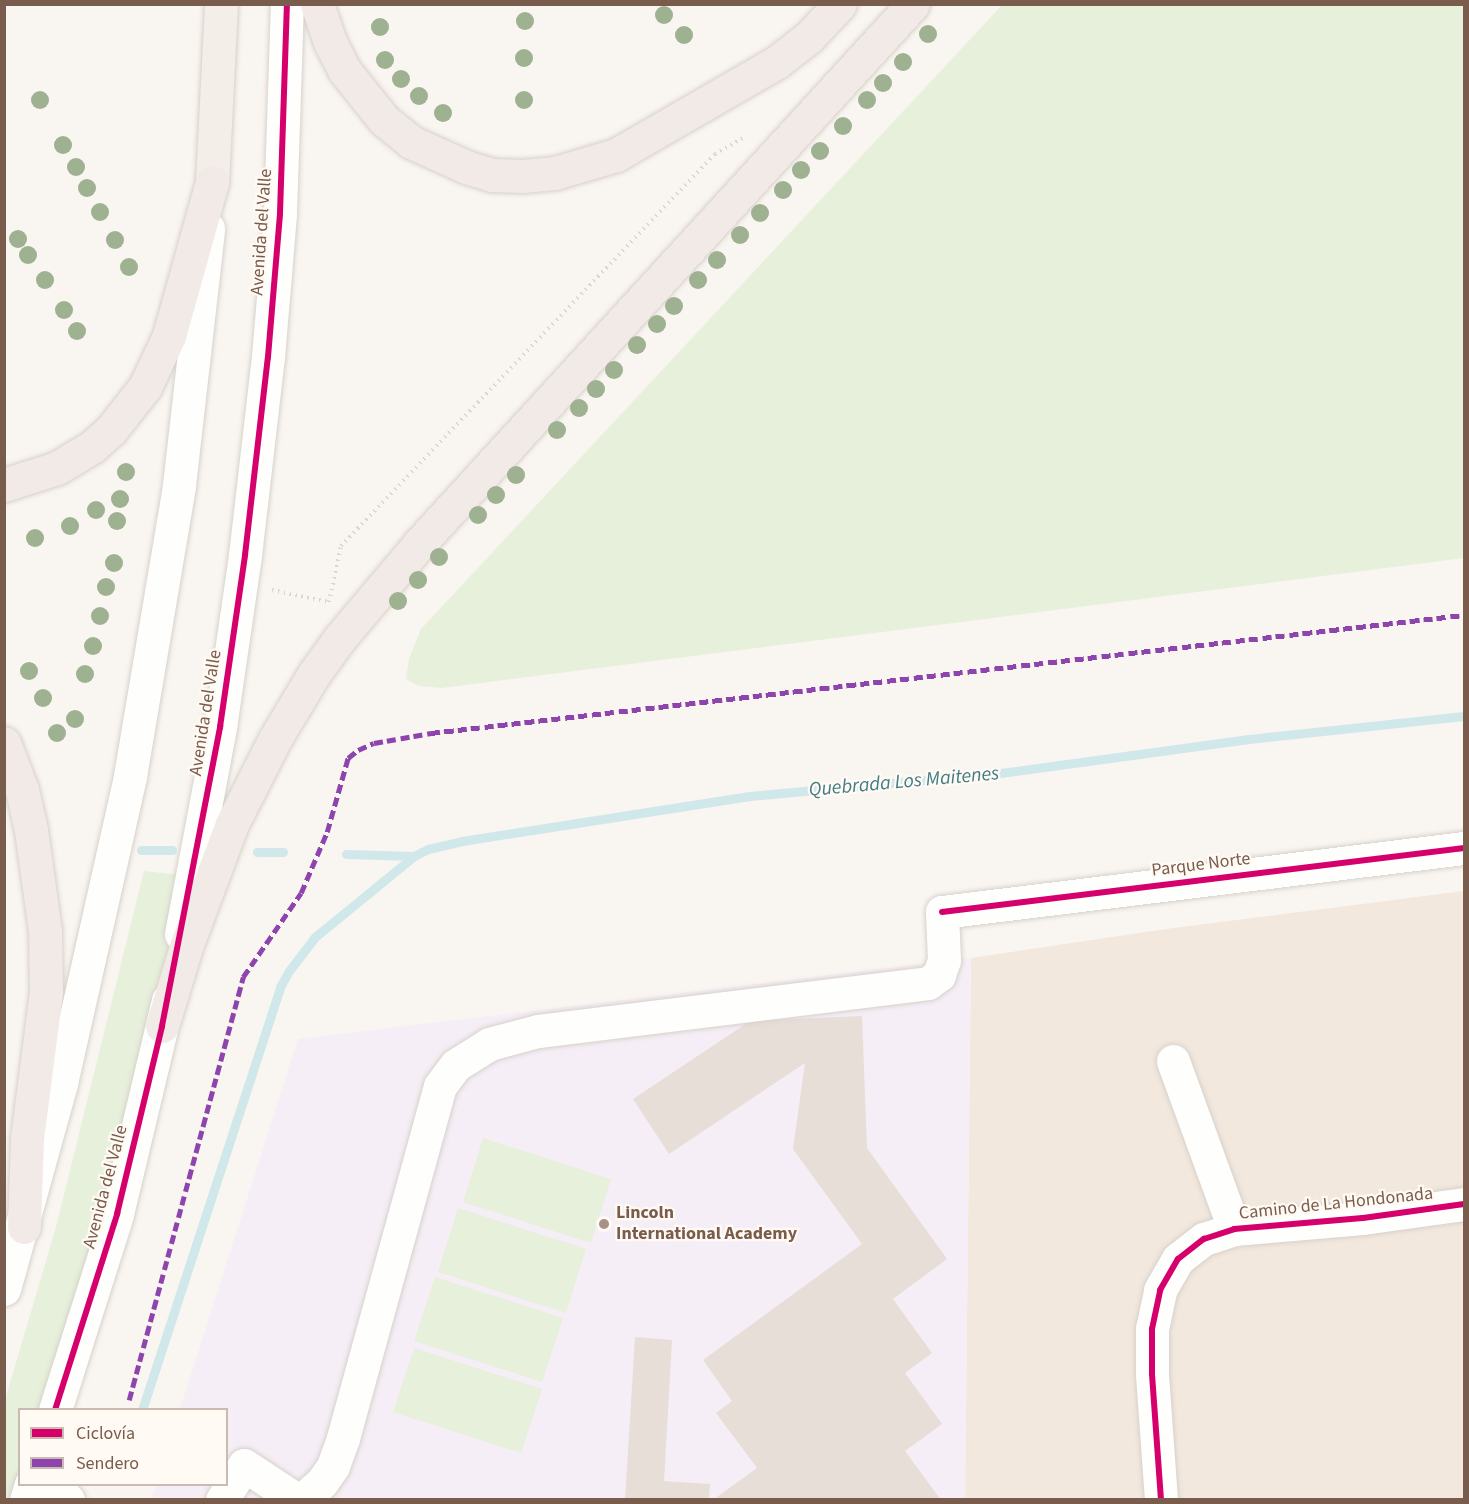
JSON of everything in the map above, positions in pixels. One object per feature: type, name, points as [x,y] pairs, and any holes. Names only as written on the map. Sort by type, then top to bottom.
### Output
[{"type":"highway","points":[[317,4],[330,42],[344,70],[384,120],[411,142],[466,167],[493,175],[522,176],[555,173],[616,155],[777,62],[809,37],[840,4]]},
{"type":"highway","points":[[162,1026],[186,947],[237,814],[257,771],[295,706],[340,638],[420,543],[913,4]]},
{"type":"highway","points":[[4,485],[57,468],[92,447],[116,424],[145,387],[169,336],[212,182]]},
{"type":"highway","points":[[4,743],[22,790],[31,830],[45,931],[46,992],[27,1139],[24,1227]]},
{"type":"main road","points":[[212,182],[221,4]]},
{"type":"street","name":"Avenida del Valle","points":[[56,1408],[117,1214],[162,1026],[220,727],[245,555],[268,357],[280,213],[287,4]]},
{"type":"street","points":[[4,1290],[24,1227],[95,937],[148,672],[179,485],[212,182]]},
{"type":"street","name":"Parque Norte","points":[[302,1500],[322,1482],[333,1466],[343,1438],[440,1086],[456,1065],[489,1044],[538,1031],[928,983],[939,975],[944,960],[942,912],[1464,848]]},
{"type":"street","points":[[1173,1061],[1234,1229]]},
{"type":"street","name":"Camino de La Hondonada","points":[[1161,1500],[1152,1373],[1154,1309],[1160,1290],[1178,1259],[1204,1239],[1234,1229],[1363,1218],[1464,1203]]},
{"type":"street","points":[[222,1500],[244,1465],[297,1500]]},
{"type":"street","points":[[52,1486],[68,1500]]},
{"type":"path","points":[[268,589],[329,602],[341,546],[715,154],[752,133]]},
{"type":"shaded area","points":[[1464,891],[1464,1499],[965,1500],[971,958],[1159,930]]},
{"type":"shaded area","name":"Lincoln International Academy","points":[[971,958],[965,1499],[151,1500],[156,1486],[228,1486],[228,1408],[180,1408],[298,1039]]},
{"type":"green space","points":[[1003,4],[1464,5],[1464,558],[442,688],[419,686],[406,679],[409,659],[421,629]]},
{"type":"green space","points":[[144,871],[182,875],[163,981],[113,1191],[46,1408],[18,1408],[18,1484],[12,1499],[5,1500],[5,1400],[56,1227]]},
{"type":"green space","points":[[483,1138],[611,1179],[591,1243],[463,1202]]},
{"type":"green space","points":[[458,1208],[586,1249],[566,1313],[438,1272]]},
{"type":"green space","points":[[435,1277],[563,1318],[542,1382],[414,1341]]},
{"type":"green space","points":[[414,1348],[542,1389],[521,1453],[393,1412]]},
{"type":"building","points":[[862,1016],[867,1148],[947,1259],[893,1299],[932,1353],[905,1373],[942,1424],[905,1451],[941,1500],[719,1500],[717,1497],[757,1468],[716,1413],[732,1401],[703,1360],[862,1244],[793,1149],[805,1063],[669,1154],[633,1099],[750,1021]]},
{"type":"building","points":[[635,1337],[672,1340],[664,1481],[710,1484],[709,1500],[625,1500]]},
{"type":"waterway","name":"Quebrada Los Maitenes","points":[[346,854],[414,856],[428,849],[462,841],[749,796],[1001,773],[1249,739],[1464,716]]},
{"type":"waterway","name":"Quebrada Los Maitenes","points":[[141,850],[172,850]]},
{"type":"waterway","name":"Quebrada Los Maitenes","points":[[257,852],[283,852]]},
{"type":"waterway","points":[[143,1408],[280,987],[289,971],[315,937],[414,856]]},
{"type":"marked path","points":[[129,1400],[243,977],[301,893],[327,832],[348,758],[358,750],[374,743],[431,733],[1464,615]]},
{"type":"cycle path","points":[[56,1408],[117,1214],[162,1026],[220,727],[245,555],[268,357],[280,213],[287,4]]},
{"type":"cycle path","points":[[942,912],[1464,848]]},
{"type":"cycle path","points":[[1161,1500],[1152,1373],[1152,1329],[1160,1290],[1178,1259],[1204,1239],[1234,1229],[1363,1218],[1464,1204]]},
{"type":"place","name":"Lincoln International Academy","points":[[604,1224]]}]
